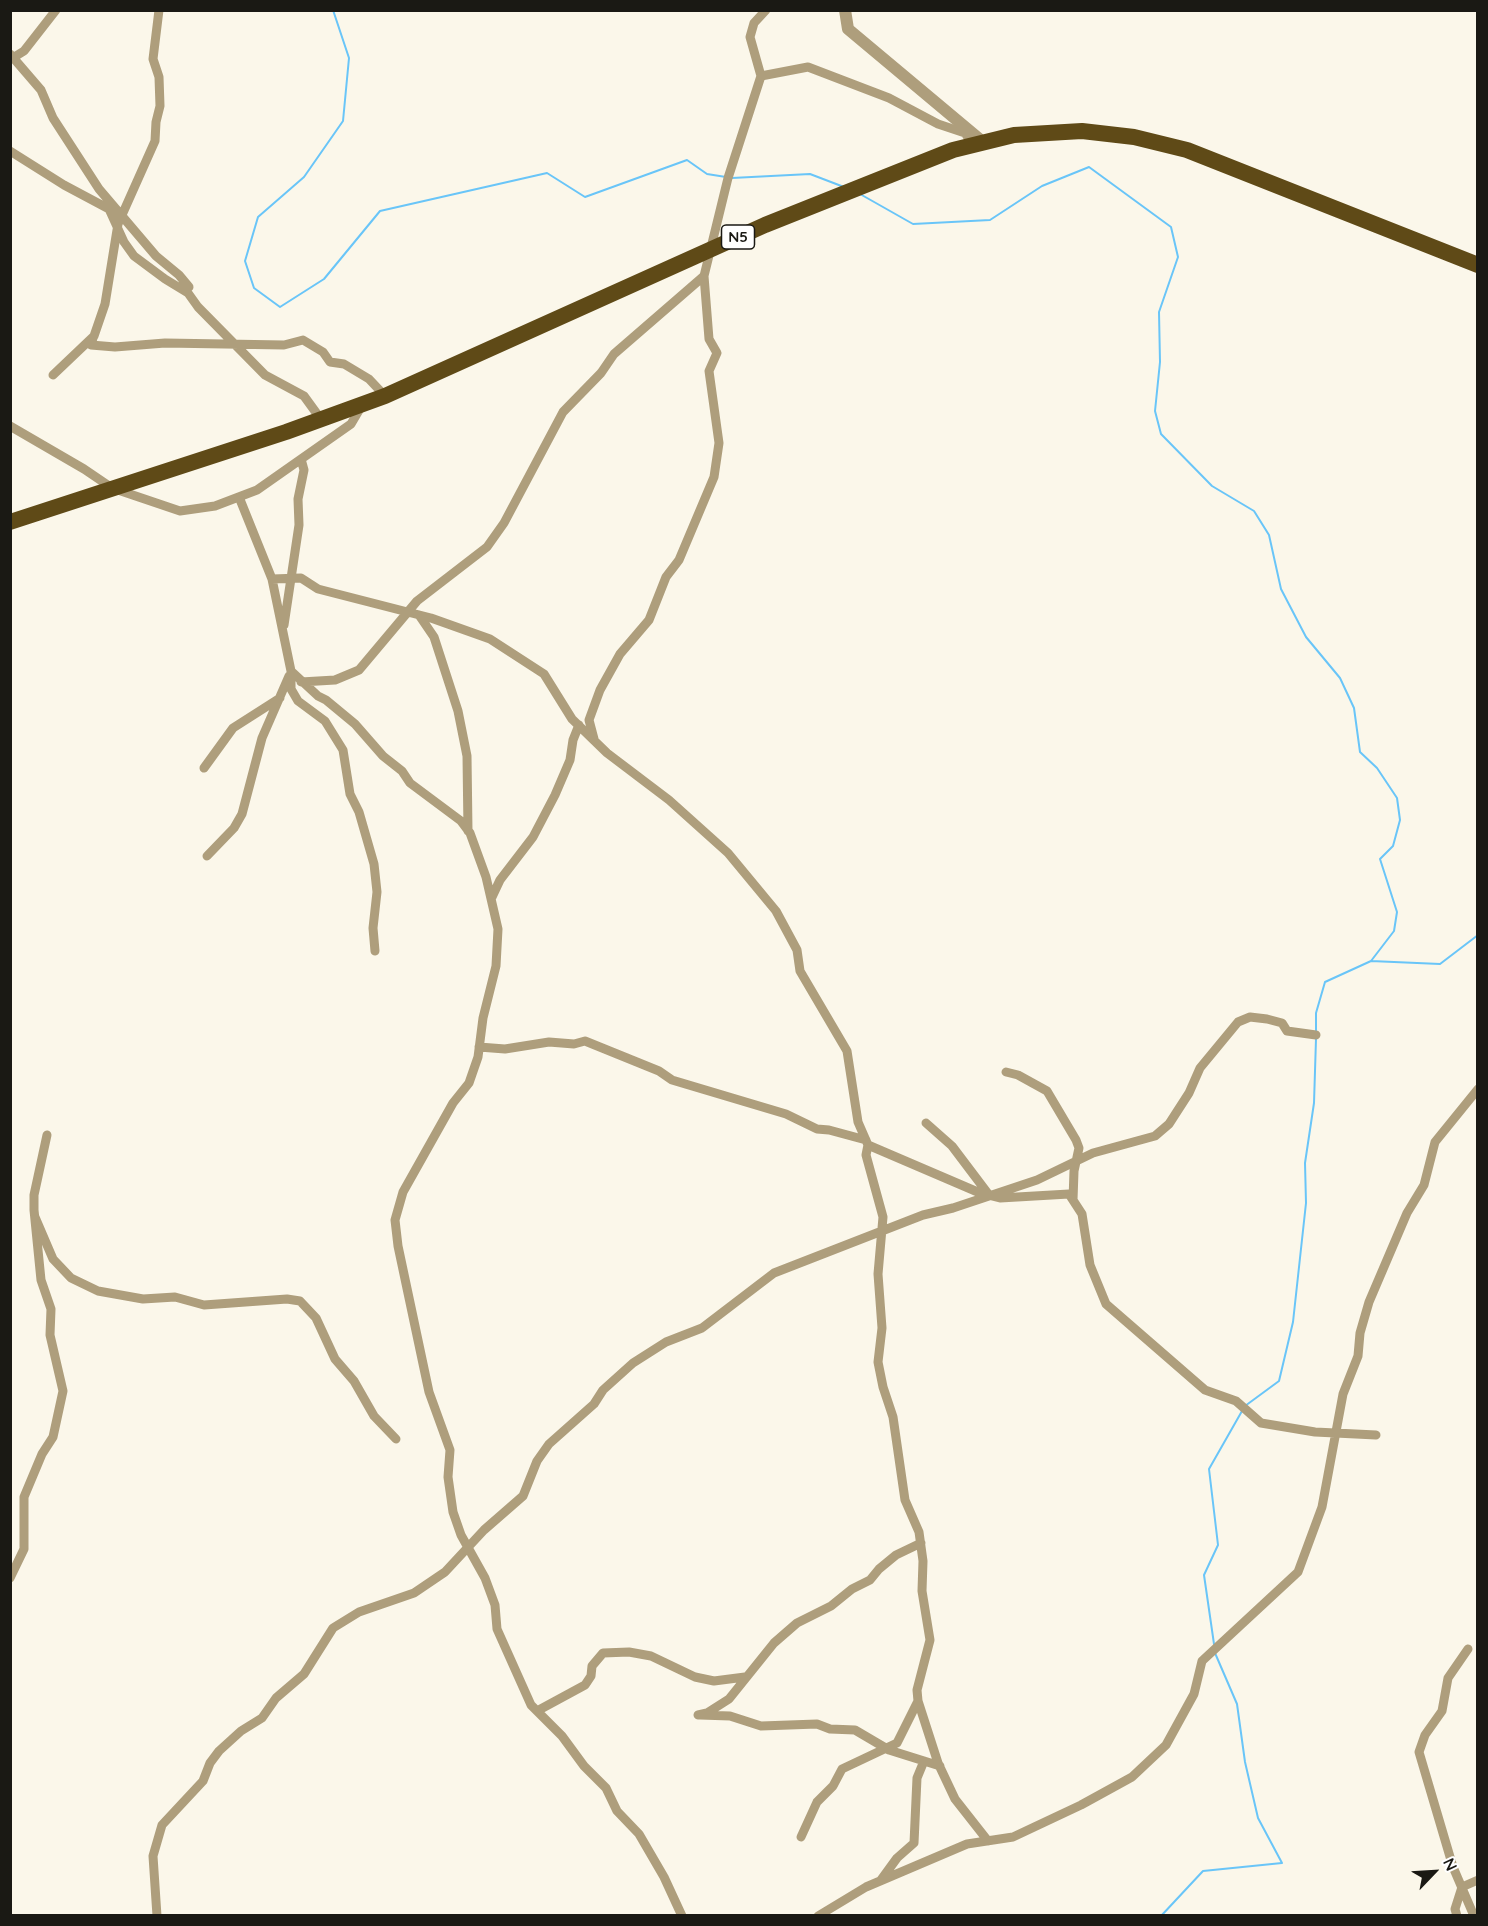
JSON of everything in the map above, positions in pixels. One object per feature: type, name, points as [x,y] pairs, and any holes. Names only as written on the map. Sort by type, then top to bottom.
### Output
[{"type":"highway","name":"N5","points":[[10,522],[286,432],[386,396],[712,248],[902,169],[978,143],[1014,135],[1082,131],[1134,137],[1187,150],[1478,265]]},
{"type":"street","points":[[56,10],[24,51],[12,57],[40,90],[72,149],[122,217],[156,256],[179,275],[189,287]]},
{"type":"street","points":[[159,10],[153,59],[159,77],[160,105],[155,141],[117,228],[105,304],[91,345],[132,347],[152,343],[284,345],[303,340],[323,351],[330,362],[344,364],[369,379],[386,396]]},
{"type":"street","points":[[594,739],[589,720],[600,690],[620,654],[649,620],[666,577],[679,560],[714,477],[719,443],[709,371],[717,353],[709,339],[704,276],[728,178],[761,76],[750,37],[754,23],[766,10]]},
{"type":"street","points":[[845,10],[848,29],[978,143]]},
{"type":"street","points":[[761,76],[808,67],[889,98],[938,124],[965,133],[978,143]]},
{"type":"street","points":[[10,151],[64,185],[109,209],[117,228],[134,256],[188,293],[198,307],[265,375],[304,396],[320,418]]},
{"type":"street","points":[[301,682],[335,680],[359,670],[407,611],[487,547],[504,523],[563,412],[600,373],[614,354],[704,276]]},
{"type":"street","points":[[53,375],[94,336]]},
{"type":"street","points":[[10,426],[112,488],[180,511],[215,506],[257,490],[351,424],[363,403]]},
{"type":"street","points":[[283,631],[290,592],[289,578],[299,525],[298,499],[304,470],[301,459]]},
{"type":"street","points":[[239,497],[272,579],[291,671],[291,689],[298,701],[325,721],[343,750],[350,794],[359,812],[374,864],[377,892],[373,928],[375,951]]},
{"type":"street","points":[[272,579],[301,578],[327,592],[418,614],[490,639],[544,674],[579,726],[634,776],[669,800],[728,853],[776,911],[797,950],[800,971],[847,1051],[858,1122],[867,1142],[866,1155],[882,1206],[878,1274],[882,1328],[878,1362],[893,1417],[905,1500],[921,1543],[923,1602],[930,1640],[917,1690],[918,1701],[940,1766],[955,1799],[988,1841]]},
{"type":"street","points":[[418,614],[434,637],[458,711],[469,786],[468,831],[498,919],[496,966],[469,1083],[453,1103],[418,1163],[403,1192],[395,1220],[429,1392],[450,1450],[448,1477],[453,1512],[468,1548],[485,1578],[495,1605],[497,1629],[531,1705],[606,1788],[617,1811],[639,1834],[664,1877],[682,1916]]},
{"type":"street","points":[[291,671],[301,682],[355,724],[383,756],[402,771],[410,783],[429,799],[449,810],[468,831]]},
{"type":"street","points":[[207,856],[234,828],[242,814],[262,738],[291,671]]},
{"type":"street","points":[[204,768],[233,728],[280,698]]},
{"type":"street","points":[[492,897],[500,880],[533,837],[555,795],[570,760],[579,726]]},
{"type":"street","points":[[157,1916],[153,1856],[162,1825],[203,1781],[210,1763],[219,1751],[241,1731],[262,1718],[276,1698],[304,1674],[333,1628],[358,1612],[426,1587],[468,1548],[484,1530],[523,1496],[537,1461],[549,1444],[594,1404],[603,1390],[633,1364],[666,1342],[702,1328],[774,1273],[810,1257],[838,1250],[882,1229],[1037,1180],[1093,1153],[1155,1136],[1169,1124],[1189,1094],[1200,1068],[1238,1022],[1250,1017],[1267,1019],[1282,1023],[1287,1031],[1316,1035]]},
{"type":"street","points":[[479,1047],[505,1049],[549,1042],[574,1044],[585,1041],[659,1071],[672,1080],[786,1114],[817,1129],[829,1130],[867,1142],[937,1177],[990,1195],[1000,1198],[1069,1194],[1082,1214],[1090,1265],[1106,1305],[1205,1390],[1236,1401],[1261,1423],[1337,1433],[1376,1435]]},
{"type":"street","points":[[1006,1072],[1018,1075],[1047,1091],[1076,1140],[1079,1148],[1073,1200]]},
{"type":"street","points":[[818,1916],[881,1881],[967,1844],[1013,1837],[1110,1791],[1132,1777],[1166,1745],[1194,1694],[1202,1661],[1298,1572],[1322,1507],[1343,1394],[1358,1356],[1360,1333],[1369,1302],[1407,1213],[1424,1185],[1436,1142],[1478,1089]]},
{"type":"street","points":[[926,1123],[952,1146],[990,1195]]},
{"type":"street","points":[[10,1578],[24,1550],[24,1497],[42,1455],[53,1437],[63,1391],[50,1335],[51,1309],[41,1280],[35,1217],[34,1195],[47,1135]]},
{"type":"street","points":[[35,1217],[53,1259],[71,1278],[98,1291],[143,1299],[175,1297],[204,1305],[287,1299],[300,1302],[316,1318],[335,1359],[354,1381],[374,1416],[396,1439]]},
{"type":"street","points":[[921,1543],[896,1555],[870,1580],[852,1589],[831,1606],[797,1623],[774,1643],[729,1699],[707,1713],[698,1715],[730,1716],[761,1726],[817,1724],[830,1729],[855,1730],[885,1748],[940,1766]]},
{"type":"street","points":[[1468,1649],[1448,1678],[1442,1711],[1425,1735],[1419,1752],[1453,1867],[1474,1916]]},
{"type":"street","points":[[537,1711],[585,1685],[591,1676],[592,1666],[603,1653],[629,1652],[651,1656],[695,1677],[714,1681],[745,1677]]},
{"type":"street","points":[[801,1837],[817,1802],[833,1786],[842,1769],[900,1740],[918,1701]]},
{"type":"street","points":[[881,1881],[897,1858],[914,1843],[917,1778],[924,1761]]},
{"type":"street","points":[[1457,1916],[1455,1909],[1462,1887],[1478,1880]]},
{"type":"waterway","points":[[333,10],[349,58],[343,121],[304,177],[258,217],[245,261],[254,288],[280,307],[324,279],[380,211],[547,173],[585,197],[687,160],[707,174],[726,177]]},
{"type":"waterway","points":[[860,194],[913,224],[990,220],[1042,186],[1089,167],[1171,227],[1178,257],[1159,312],[1160,362],[1155,411],[1161,434],[1212,486],[1254,511],[1269,535],[1281,589],[1306,637],[1340,678],[1354,708],[1360,752],[1377,768],[1397,798],[1400,820],[1393,846],[1380,859],[1397,912],[1394,931],[1371,961]]},
{"type":"waterway","points":[[732,178],[810,174],[844,187]]},
{"type":"waterway","points":[[1316,1033],[1316,1013],[1325,982],[1371,961],[1440,964],[1478,935]]},
{"type":"waterway","points":[[1245,1406],[1279,1381],[1293,1322],[1306,1203],[1305,1163],[1314,1103],[1316,1039]]},
{"type":"waterway","points":[[1214,1644],[1204,1575],[1218,1545],[1209,1469],[1242,1411]]},
{"type":"waterway","points":[[1161,1916],[1203,1871],[1282,1863],[1258,1818],[1245,1762],[1237,1704],[1215,1653]]}]
